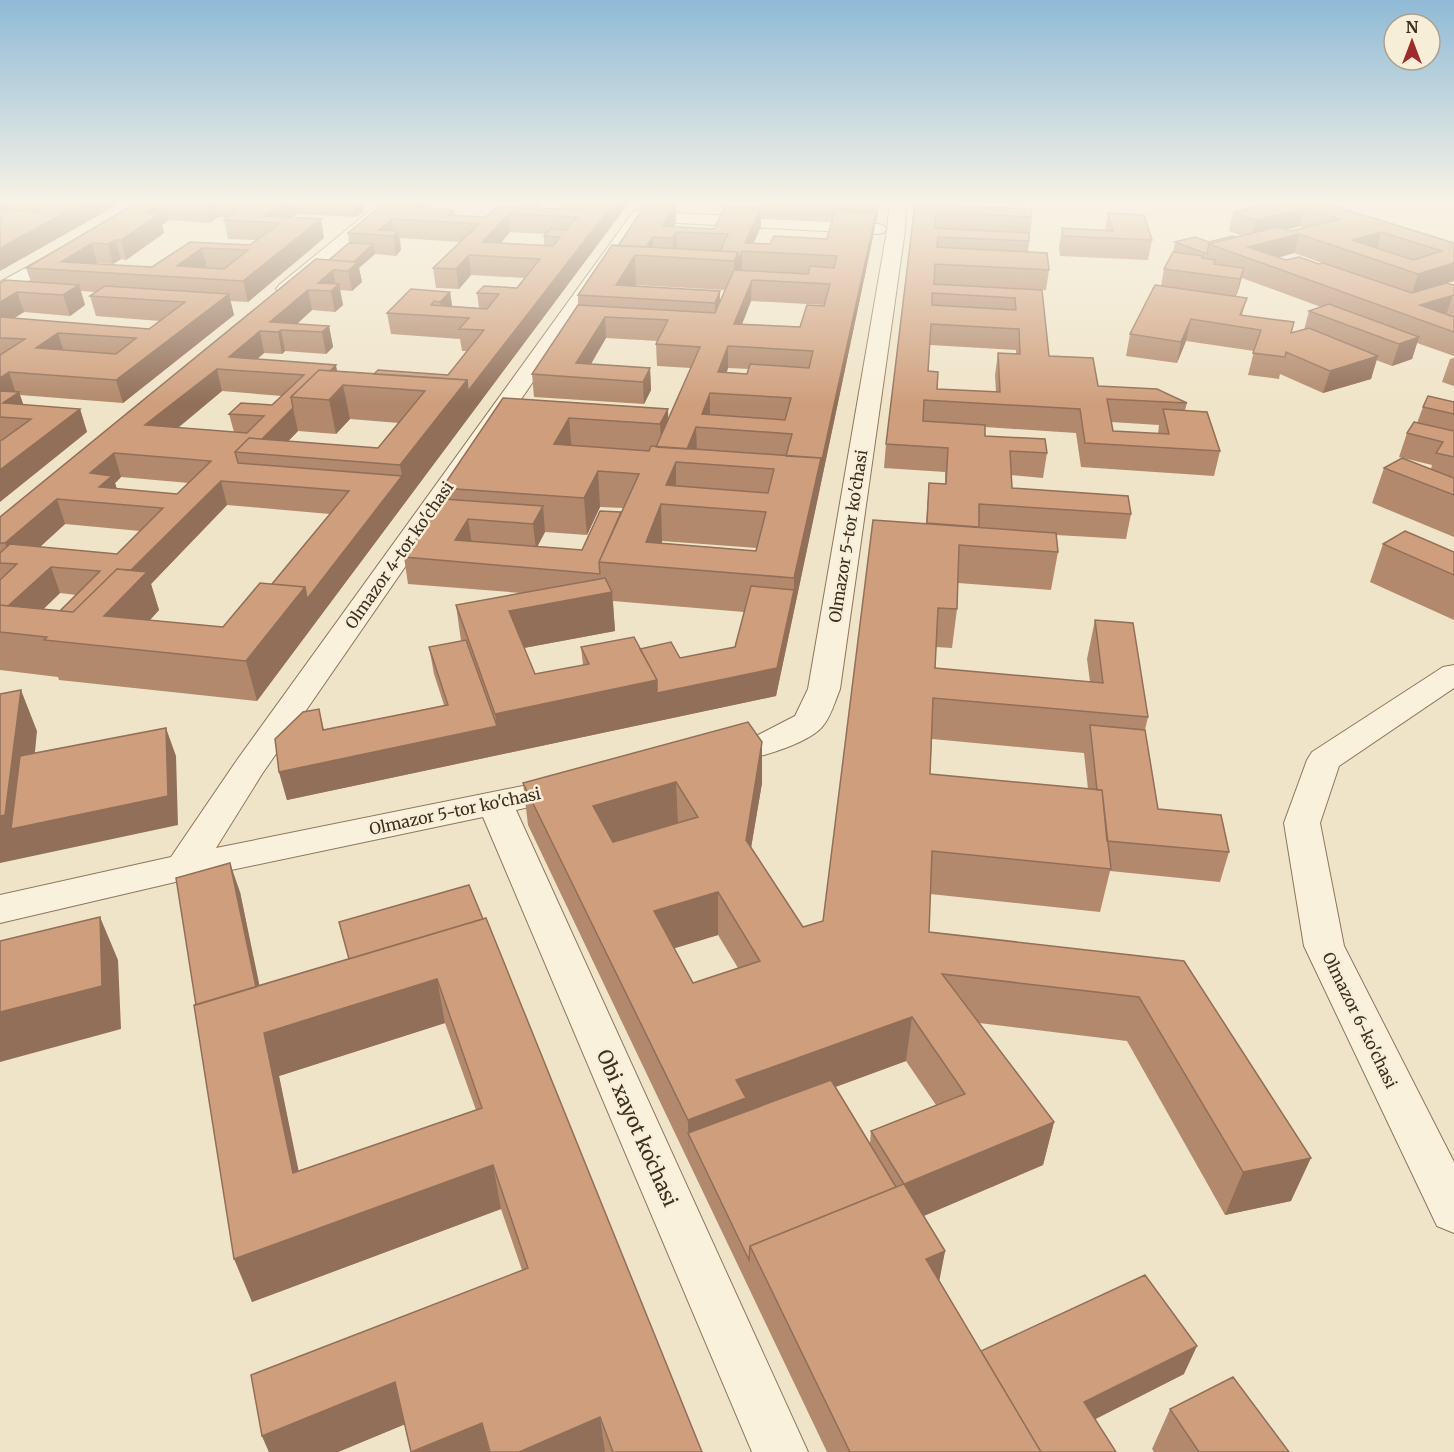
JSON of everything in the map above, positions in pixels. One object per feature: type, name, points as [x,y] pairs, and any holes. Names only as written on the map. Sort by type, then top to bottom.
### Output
[{"type":"street","points":[[0,290],[38,268]]},
{"type":"street","points":[[269,303],[311,268]]},
{"type":"street","name":"Olmazor 4-tor ko'chasi","points":[[184,867],[255,759],[602,268]]},
{"type":"street","name":"Olmazor 5-tor ko'chasi","points":[[688,761],[767,744],[809,722],[824,689],[889,268]]},
{"type":"street","name":"Olmazor 6-ko'chasi","points":[[1454,674],[1324,760],[1302,823],[1324,946],[1454,1211]]},
{"type":"street","name":"Olmazor 5-tor ko'chasi","points":[[0,909],[184,867],[597,781]]},
{"type":"street","name":"Obi xayot koʻchasi","points":[[495,804],[780,1452]]},
{"type":"building","points":[[26,268],[260,268],[243,281]]},
{"type":"building","points":[[305,268],[352,268],[348,271],[333,270],[318,283],[339,284],[331,291],[308,290],[270,322],[329,326],[322,332],[260,331],[229,357],[336,365],[330,371],[319,370],[291,397],[293,408],[262,439],[249,438],[235,452],[238,463],[402,476],[307,599],[305,587],[272,584],[349,491],[221,481],[131,570],[117,569],[73,612],[60,611],[100,571],[51,567],[8,606],[0,605],[0,580],[17,564],[0,563],[0,553],[10,544],[117,554],[163,508],[57,499],[5,543],[0,543],[0,517]],"holes":[[[217,369],[304,375],[272,405],[241,403],[229,414],[264,416],[247,433],[145,425]],[[114,453],[211,461],[177,494],[99,487],[112,476],[90,473]]]},
{"type":"building","points":[[533,268],[563,268],[468,391],[467,380],[374,374],[378,370],[448,375],[484,330],[459,329],[469,318],[387,313],[411,289],[450,292],[440,302],[434,301],[431,305],[487,309],[499,294],[477,293],[484,286],[517,288]]},
{"type":"building","points":[[597,268],[627,268],[616,285],[720,291],[715,303],[578,295]]},
{"type":"building","points":[[810,268],[864,268],[820,469],[821,458],[786,456],[792,434],[696,427],[687,449],[656,447],[700,347],[656,344],[668,320],[605,317],[576,363],[650,368],[643,382],[532,374],[578,305],[715,313],[734,270],[808,274]],"holes":[[[752,280],[830,284],[824,306],[807,305],[800,327],[734,324]],[[728,346],[813,351],[809,368],[750,364],[747,374],[718,372]],[[710,393],[791,398],[785,420],[702,414]]]},
{"type":"building","points":[[907,268],[935,268],[934,284],[1042,290],[1049,356],[1093,358],[1098,386],[1157,389],[1187,403],[1107,399],[1113,431],[1169,434],[1163,409],[1207,412],[1220,451],[1085,443],[1080,409],[924,400],[923,421],[985,425],[985,436],[1045,439],[1047,453],[1010,451],[1012,488],[1128,496],[1131,514],[979,504],[979,527],[927,523],[929,483],[946,484],[948,448],[886,444]],"holes":[[[932,293],[1015,298],[1016,310],[932,305]],[[931,324],[1019,329],[1020,354],[998,353],[1000,392],[937,389],[938,372],[928,371]]]},
{"type":"building","points":[[1006,268],[1049,268],[1049,270]]},
{"type":"building","points":[[1165,268],[1244,268],[1240,279]]},
{"type":"building","points":[[1275,268],[1337,268],[1412,293],[1446,283],[1454,285],[1454,295],[1420,305],[1454,317],[1454,332]]},
{"type":"building","points":[[1399,268],[1438,268],[1418,274]]},
{"type":"building","points":[[5,280],[79,285],[63,295],[17,292],[0,302],[0,283]]},
{"type":"building","points":[[1155,285],[1247,298],[1240,315],[1294,322],[1291,333],[1309,328],[1378,356],[1330,371],[1286,352],[1285,357],[1253,353],[1261,330],[1191,319],[1181,342],[1130,334]]},
{"type":"building","points":[[105,286],[229,294],[116,380],[9,372],[0,378],[0,355],[25,339],[0,338],[0,317],[149,329],[185,302],[90,296]],"holes":[[[58,333],[136,338],[116,354],[36,348]]]},
{"type":"building","points":[[1329,304],[1419,337],[1399,344],[1309,311]]},
{"type":"building","points":[[319,370],[467,380],[400,465],[235,452],[249,438],[378,448],[425,391],[343,385],[329,400],[291,397]]},
{"type":"building","points":[[0,391],[19,392],[3,403],[80,409],[0,470],[0,440],[31,419],[0,417]]},
{"type":"building","points":[[1428,396],[1454,402],[1454,414],[1423,407]]},
{"type":"building","points":[[503,398],[668,409],[660,424],[569,418],[554,444],[649,451],[651,446],[821,458],[794,578],[599,562],[639,474],[598,471],[584,498],[442,488]],"holes":[[[676,462],[774,469],[768,493],[666,485]],[[661,504],[766,512],[756,551],[646,542]]]},
{"type":"building","points":[[1414,422],[1454,431],[1454,457],[1436,453],[1443,442],[1407,433]]},
{"type":"building","points":[[1402,458],[1454,478],[1454,495],[1384,468]]},
{"type":"building","points":[[443,499],[543,506],[533,524],[468,519],[455,540],[582,550],[600,511],[621,512],[599,562],[600,574],[404,557]]},
{"type":"building","points":[[873,520],[1056,533],[1058,552],[959,545],[957,609],[938,608],[935,668],[1103,683],[1095,620],[1133,623],[1148,717],[933,698],[930,774],[1102,790],[1111,869],[932,851],[929,932],[1184,961],[1311,1158],[1243,1172],[1139,997],[942,974],[1054,1122],[904,1184],[871,1131],[965,1094],[912,1017],[736,1080],[746,1098],[688,1120],[523,783],[748,722],[762,742],[746,840],[803,927],[823,921]],"holes":[[[676,782],[698,817],[613,842],[593,806]],[[718,892],[760,961],[693,983],[654,911]]]},
{"type":"building","points":[[1405,531],[1454,552],[1454,575],[1383,544]]},
{"type":"building","points":[[117,569],[147,572],[104,616],[223,627],[260,583],[305,587],[246,661],[44,640],[47,637],[0,632],[0,605],[73,612]]},
{"type":"building","points":[[605,578],[612,592],[509,611],[535,674],[589,664],[581,647],[634,637],[657,680],[495,714],[456,605]]},
{"type":"building","points":[[751,586],[794,590],[777,668],[657,693],[657,680],[640,649],[671,642],[680,658],[735,647]]},
{"type":"building","points":[[466,640],[497,726],[279,772],[275,739],[303,712],[319,709],[323,730],[448,705],[429,647]]},
{"type":"building","points":[[21,690],[5,815],[0,816],[0,694]]},
{"type":"building","points":[[1090,725],[1145,730],[1158,809],[1221,815],[1229,852],[1107,841],[1102,790],[1097,790]]},
{"type":"building","points":[[166,728],[168,796],[11,829],[20,756]]},
{"type":"building","points":[[230,863],[256,987],[196,1005],[176,878]]},
{"type":"building","points":[[469,885],[483,919],[349,959],[339,922]]},
{"type":"building","points":[[100,917],[102,986],[0,1012],[0,941]]},
{"type":"building","points":[[486,918],[702,1452],[613,1452],[600,1417],[519,1452],[490,1452],[482,1423],[411,1452],[395,1382],[262,1436],[251,1375],[528,1268],[493,1165],[234,1259],[194,1005]],"holes":[[[437,979],[482,1108],[293,1173],[264,1033]]]},
{"type":"building","points":[[831,1080],[896,1187],[750,1246],[749,1260],[688,1133]]},
{"type":"building","points":[[904,1184],[945,1251],[926,1259],[1041,1452],[850,1452],[750,1246]]},
{"type":"building","points":[[1145,1275],[1197,1346],[1084,1402],[1116,1452],[1041,1452],[981,1351]]},
{"type":"building","points":[[1233,1377],[1289,1452],[1199,1452],[1170,1409]]}]
